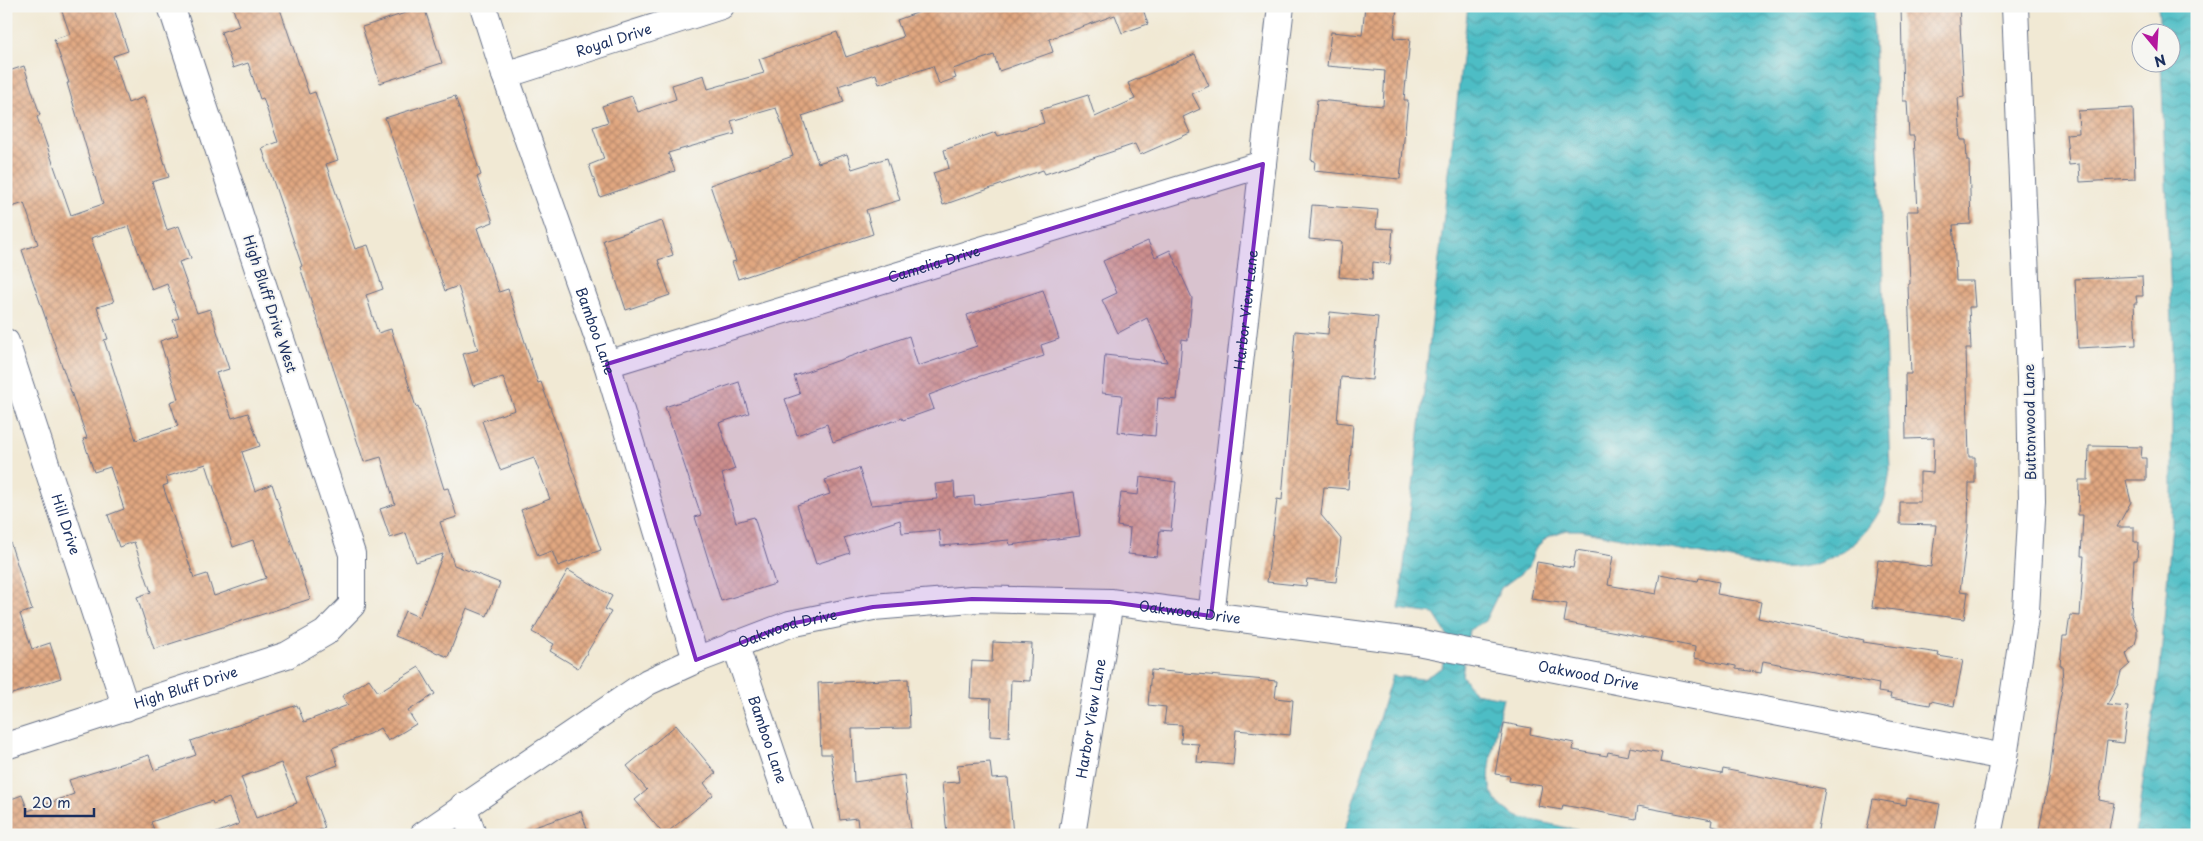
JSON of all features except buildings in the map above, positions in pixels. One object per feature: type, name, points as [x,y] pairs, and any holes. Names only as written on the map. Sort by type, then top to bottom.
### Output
[{"type":"street","name":"High Bluff Drive West","points":[[171,6],[352,554],[352,605]]},
{"type":"street","name":"Bamboo Lane","points":[[483,6],[505,75],[607,364],[696,660]]},
{"type":"street","name":"Royal Drive","points":[[505,75],[721,6]]},
{"type":"street","name":"Harbor View Lane","points":[[1211,616],[1281,6]]},
{"type":"street","name":"Buttonwood Lane","points":[[1988,835],[2004,757],[2026,611],[2032,501],[2030,377],[2015,6]]},
{"type":"street","name":"Camelia Drive","points":[[607,364],[1263,164]]},
{"type":"street","name":"Hill Drive","points":[[6,342],[126,708]]},
{"type":"street","name":"Oakwood Drive","points":[[423,835],[648,682],[696,660],[790,624],[873,607],[972,599],[1110,602],[1417,642],[2004,757]]},
{"type":"street","name":"Harbor View Lane","points":[[1072,835],[1110,602]]},
{"type":"street","name":"High Bluff Drive","points":[[6,746],[287,655],[325,633],[352,605]]},
{"type":"street","name":"Bamboo Lane","points":[[735,644],[800,835]]},
{"type":"street","points":[[463,806],[473,835]]},
{"type":"highlighted area","points":[[1263,164],[1211,616],[1110,602],[972,599],[873,607],[790,624],[696,660],[607,364]]},
{"type":"water","points":[[1468,6],[1873,6],[1890,470],[1883,504],[1874,520],[1852,545],[1838,554],[1807,566],[1790,568],[1773,568],[1580,530],[1566,530],[1547,537],[1535,549],[1529,567],[1501,588],[1485,621],[1469,630],[1462,675],[1474,693],[1503,698],[1495,735],[1489,780],[1490,788],[1499,804],[1518,817],[1599,835],[1343,835],[1392,676],[1423,679],[1442,668],[1448,636],[1434,614],[1399,609]]},
{"type":"water","points":[[2158,6],[2197,6],[2197,835],[2135,835],[2160,669],[2172,523],[2172,325],[2161,72],[2180,72],[2180,22],[2159,22]]}]
